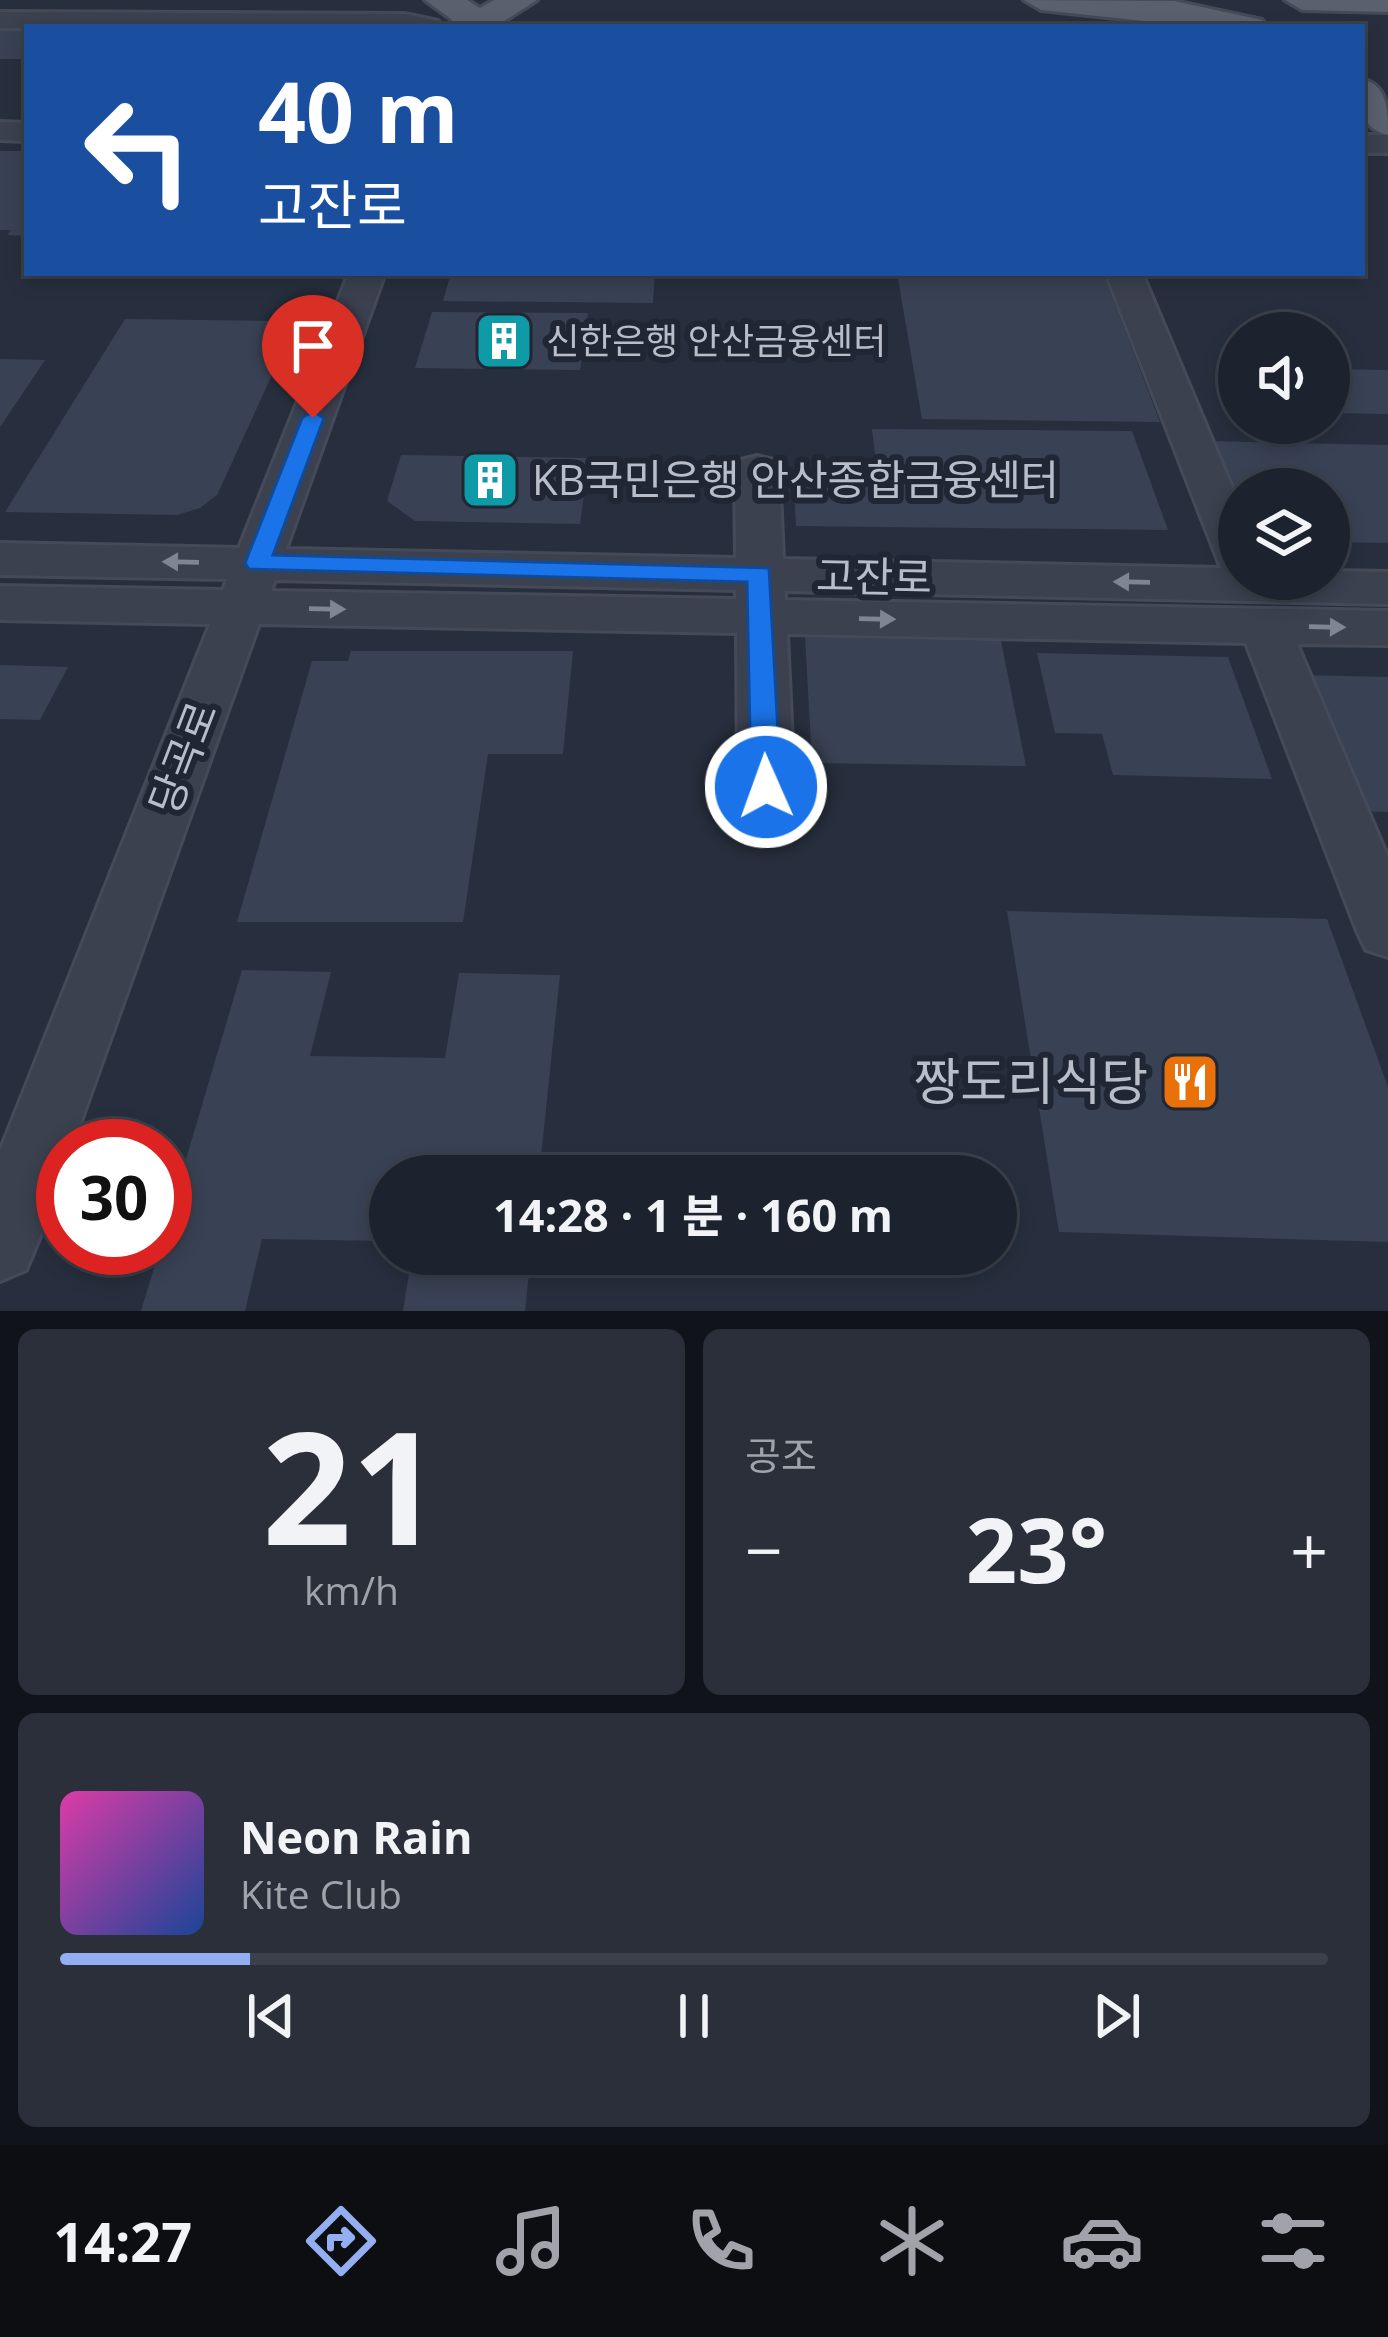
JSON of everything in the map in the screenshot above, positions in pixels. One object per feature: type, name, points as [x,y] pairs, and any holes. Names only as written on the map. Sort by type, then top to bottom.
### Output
[{"type":"main road","points":[[442,0],[467,14],[470,24]]},
{"type":"main road","points":[[475,24],[501,6],[520,0]]},
{"type":"main road","points":[[1041,0],[1174,11],[1236,24]]},
{"type":"main road","points":[[1300,0],[1388,2]]},
{"type":"main road","points":[[1365,94],[1388,123]]},
{"type":"street","points":[[0,20],[414,24]]},
{"type":"street","name":"당곡로","points":[[0,1244],[367,276]]},
{"type":"street","points":[[1125,276],[1218,507]]},
{"type":"street","points":[[757,469],[766,787]]},
{"type":"street","name":"고잔로","points":[[0,559],[249,585],[760,595],[1218,588]]},
{"type":"street","name":"고잔로","points":[[0,603],[249,585]]},
{"type":"street","name":"고잔로","points":[[1350,588],[1388,588]]},
{"type":"street","points":[[1255,600],[1388,931]]},
{"type":"street","name":"고잔로","points":[[1294,600],[1388,628]]},
{"type":"building","points":[[0,29],[24,29],[24,59],[0,59]]},
{"type":"building","points":[[0,151],[24,151],[24,236],[0,230]]},
{"type":"building","points":[[450,276],[655,276],[653,303],[443,301]]},
{"type":"building","points":[[898,276],[1104,276],[1160,422],[922,419]]},
{"type":"building","name":"신한은행 안산금융센터","points":[[432,312],[588,313],[580,370],[415,368]]},
{"type":"building","points":[[125,319],[270,321],[285,327],[289,338],[217,495],[200,508],[177,515],[5,512]]},
{"type":"building","points":[[0,359],[45,360],[0,427]]},
{"type":"building","points":[[1350,369],[1388,370],[1388,414],[1350,413]]},
{"type":"building","points":[[872,429],[1132,431],[1168,530],[796,526],[793,471],[877,471]]},
{"type":"building","points":[[1205,441],[1388,445],[1388,543],[1350,542],[1350,468],[1218,468],[1218,473]]},
{"type":"building","name":"KB국민은행 안산종합금융센터","points":[[401,455],[589,458],[580,524],[415,521],[387,501]]},
{"type":"building","points":[[805,637],[1001,641],[1026,766],[812,763]]},
{"type":"building","points":[[351,651],[573,651],[563,754],[488,754],[463,922],[237,922],[312,661],[348,661]]},
{"type":"building","points":[[1037,653],[1228,657],[1272,779],[1113,775],[1102,734],[1055,733]]},
{"type":"building","points":[[0,665],[68,667],[40,720],[0,719]]},
{"type":"building","points":[[1303,675],[1388,677],[1388,812],[1357,811]]},
{"type":"building","points":[[1007,911],[1327,919],[1388,1087],[1388,1242],[1059,1232]]},
{"type":"building","points":[[242,970],[331,972],[310,1056],[445,1058],[459,973],[560,975],[541,1155],[369,1155],[369,1241],[262,1239],[245,1311],[141,1311],[152,1275],[192,1275],[192,1139]]},
{"type":"building","points":[[409,1275],[529,1275],[525,1311],[403,1311]]},
{"type":"place","name":"신한은행 안산금융센터","points":[[504,341]]},
{"type":"place","name":"KB국민은행 안산종합금융센터","points":[[490,480]]},
{"type":"place","name":"짱도리식당","points":[[1190,1082]]},
{"type":"route","points":[[313,418],[258,563],[760,574],[766,787]]}]
